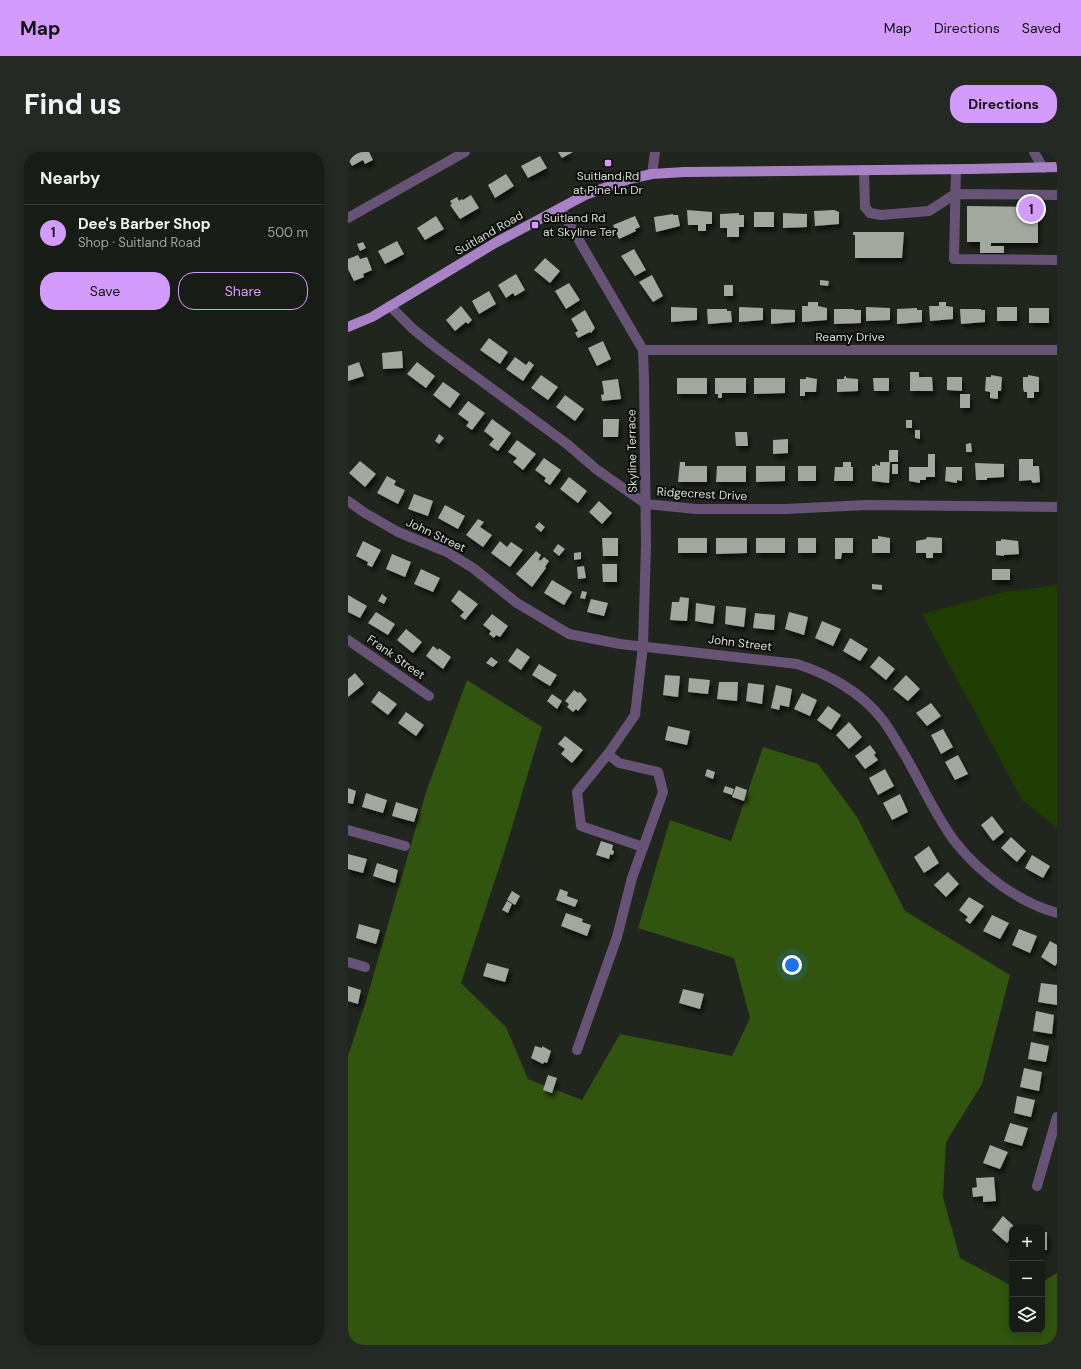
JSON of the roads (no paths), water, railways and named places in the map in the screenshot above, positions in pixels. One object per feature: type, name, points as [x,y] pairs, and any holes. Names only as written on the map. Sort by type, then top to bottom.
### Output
[{"type":"main road","name":"Suitland Road","points":[[348,327],[372,317],[495,243],[560,208],[608,185],[652,174],[684,172],[956,170],[1057,167]]},
{"type":"street","points":[[348,218],[464,152]]},
{"type":"street","points":[[652,174],[655,152]]},
{"type":"street","points":[[1034,152],[1043,168]]},
{"type":"street","points":[[864,170],[865,207],[870,212],[881,215],[929,211],[955,194],[1057,195]]},
{"type":"street","points":[[956,170],[954,259],[1057,260]]},
{"type":"street","name":"Skyline Terrace","points":[[560,208],[642,350],[646,504],[643,646],[635,715],[608,754]]},
{"type":"street","name":"Ridgecrest Drive","points":[[390,306],[413,330],[567,444],[596,469],[646,504],[696,509],[785,509],[867,505],[1057,507]]},
{"type":"street","name":"Reamy Drive","points":[[642,350],[1057,350]]},
{"type":"street","name":"John Street","points":[[348,501],[365,514],[398,532],[447,552],[473,568],[517,603],[569,634],[591,640],[797,664],[819,671],[839,682],[870,706],[882,719],[956,843],[1001,885],[1026,901],[1057,913]]},
{"type":"street","name":"Frank Street","points":[[348,640],[429,696]]},
{"type":"street","points":[[577,1050],[616,937],[632,878],[644,847],[664,792],[658,772],[619,763],[608,754],[577,792],[581,826],[644,847]]},
{"type":"street","points":[[348,830],[405,846]]},
{"type":"street","points":[[348,962],[365,967]]},
{"type":"street","points":[[1037,1186],[1057,1117]]},
{"type":"place","name":"Suitland Rd at Pine Ln Dr","points":[[608,163]]},
{"type":"place","name":"Dee's Barber Shop","points":[[1031,209]]},
{"type":"place","name":"Suitland Rd at Skyline Ter","points":[[535,225]]}]
